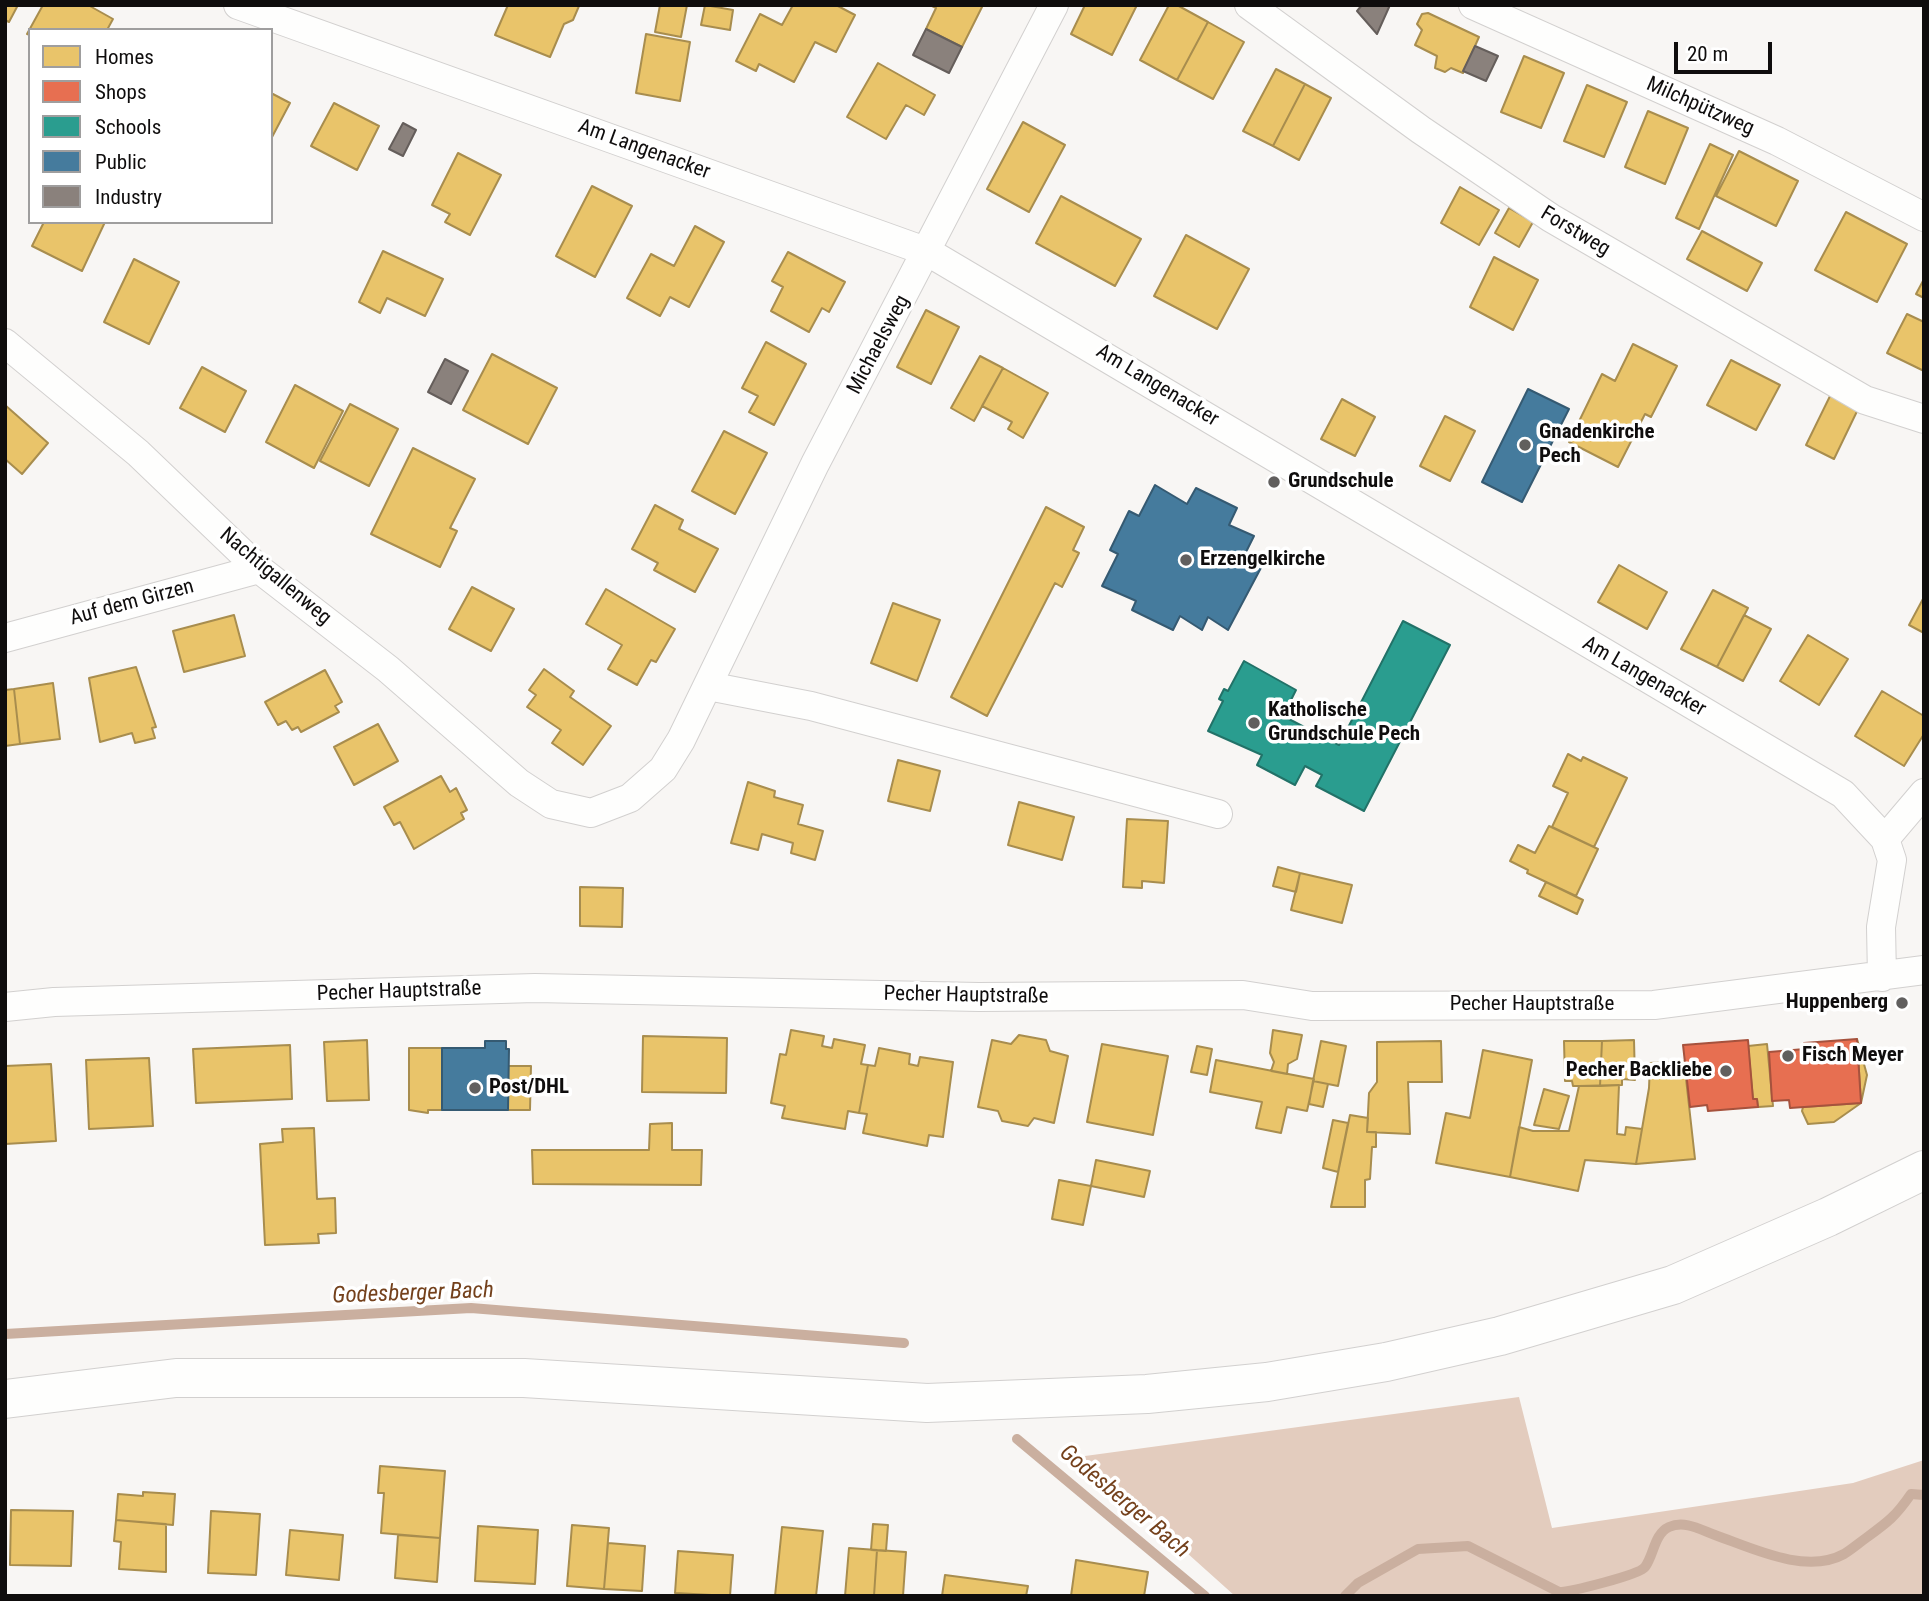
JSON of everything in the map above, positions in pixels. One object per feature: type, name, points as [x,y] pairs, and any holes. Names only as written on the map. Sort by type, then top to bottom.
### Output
[{"type":"main road","points":[[5,1399],[176,1377],[524,1378],[927,1403],[1134,1395],[1267,1382],[1386,1362],[1500,1335],[1672,1285],[1828,1217],[1924,1170]]},
{"type":"street","name":"Am Langenacker","points":[[238,5],[928,252],[1843,794],[1885,839]]},
{"type":"street","name":"Michaelsweg","points":[[551,804],[590,813],[630,798],[663,769],[708,686],[815,464],[928,252],[1054,5]]},
{"type":"street","name":"Forstweg","points":[[1249,5],[1421,130],[1551,218],[1865,400],[1924,419]]},
{"type":"street","name":"Milchpützweg","points":[[1473,5],[1777,141],[1924,217]]},
{"type":"street","name":"Nachtigallenweg","points":[[8,348],[138,453],[259,569],[388,669],[520,783],[551,804]]},
{"type":"street","name":"Auf dem Girzen","points":[[5,638],[259,569]]},
{"type":"street","points":[[708,686],[811,706],[1218,814]]},
{"type":"street","points":[[1882,977],[1881,927],[1892,860],[1885,839],[1924,793]]},
{"type":"street","name":"Pecher Hauptstraße","points":[[5,1007],[54,1002],[535,988],[979,997],[1243,995],[1312,1006],[1654,1004],[1924,970]]},
{"type":"shaded area","points":[[1519,1397],[1552,1528],[1853,1483],[1924,1460],[1924,1596],[1235,1596],[1148,1518],[1063,1459]]},
{"type":"building: Homes","points":[[5,5],[18,5],[9,22],[5,20]]},
{"type":"building: Homes","points":[[43,5],[88,5],[113,19],[108,28],[30,28]]},
{"type":"building: Homes","points":[[508,5],[579,6],[573,20],[564,24],[550,57],[495,35]]},
{"type":"building: Homes","points":[[660,5],[687,5],[681,37],[655,32]]},
{"type":"building: Homes","points":[[705,5],[733,10],[730,30],[701,25]]},
{"type":"building: Homes","points":[[793,5],[836,5],[855,15],[836,52],[815,42],[794,82],[759,64],[756,71],[736,61],[760,14],[782,25]]},
{"type":"building: Homes","points":[[930,5],[983,5],[962,47],[926,29],[936,8]]},
{"type":"building: Homes","points":[[1085,5],[1137,5],[1112,55],[1071,34]]},
{"type":"building: Homes","points":[[1169,5],[1177,5],[1208,22],[1177,80],[1140,60]]},
{"type":"building: Homes","points":[[1428,13],[1479,37],[1463,73],[1451,68],[1445,72],[1435,68],[1437,56],[1415,45],[1422,30],[1417,24],[1422,14]]},
{"type":"building: Homes","points":[[1208,22],[1244,42],[1213,99],[1177,80]]},
{"type":"building: Homes","points":[[646,34],[690,42],[680,101],[636,93]]},
{"type":"building: Homes","points":[[1524,56],[1564,73],[1541,128],[1501,112]]},
{"type":"building: Homes","points":[[878,63],[935,95],[924,115],[906,105],[886,139],[847,117]]},
{"type":"building: Homes","points":[[1276,69],[1305,84],[1273,146],[1243,131]]},
{"type":"building: Homes","points":[[1305,84],[1331,98],[1299,160],[1273,146]]},
{"type":"building: Homes","points":[[1587,85],[1627,102],[1604,157],[1564,141]]},
{"type":"building: Homes","points":[[273,94],[290,103],[273,135]]},
{"type":"building: Homes","points":[[334,103],[379,126],[357,170],[311,146]]},
{"type":"building: Homes","points":[[1648,111],[1688,128],[1665,184],[1625,167]]},
{"type":"building: Homes","points":[[1023,122],[1065,145],[1029,212],[987,189]]},
{"type":"building: Homes","points":[[1710,144],[1733,155],[1699,229],[1676,218]]},
{"type":"building: Homes","points":[[1739,151],[1798,181],[1776,226],[1716,196]]},
{"type":"building: Homes","points":[[458,153],[501,175],[470,235],[445,222],[450,214],[432,205]]},
{"type":"building: Homes","points":[[592,186],[632,206],[595,277],[556,256]]},
{"type":"building: Homes","points":[[1460,187],[1499,210],[1479,245],[1441,223]]},
{"type":"building: Homes","points":[[1061,196],[1141,239],[1115,286],[1036,243]]},
{"type":"building: Homes","points":[[1509,208],[1533,222],[1519,247],[1495,233]]},
{"type":"building: Homes","points":[[1846,212],[1907,244],[1877,302],[1815,270]]},
{"type":"building: Homes","points":[[43,224],[104,224],[82,271],[32,246]]},
{"type":"building: Homes","points":[[695,226],[724,242],[689,307],[670,297],[660,316],[627,298],[651,254],[674,266]]},
{"type":"building: Homes","points":[[1702,231],[1762,263],[1747,291],[1687,259]]},
{"type":"building: Homes","points":[[1186,235],[1249,269],[1217,329],[1154,296]]},
{"type":"building: Homes","points":[[383,251],[443,279],[425,316],[387,298],[380,313],[359,302]]},
{"type":"building: Homes","points":[[788,252],[845,282],[829,312],[822,308],[809,332],[771,311],[783,287],[772,281]]},
{"type":"building: Homes","points":[[1494,257],[1538,280],[1513,330],[1470,307]]},
{"type":"building: Homes","points":[[134,259],[179,282],[149,344],[104,322]]},
{"type":"building: Homes","points":[[1924,279],[1924,298],[1916,294]]},
{"type":"building: Homes","points":[[926,310],[959,327],[931,384],[897,367]]},
{"type":"building: Homes","points":[[1907,314],[1924,322],[1924,371],[1887,353]]},
{"type":"building: Homes","points":[[766,342],[806,364],[774,425],[749,412],[758,396],[742,388]]},
{"type":"building: Homes","points":[[1633,344],[1677,366],[1651,417],[1645,414],[1618,467],[1569,442],[1602,374],[1615,381]]},
{"type":"building: Homes","points":[[492,354],[557,388],[528,444],[463,410]]},
{"type":"building: Homes","points":[[980,356],[1003,368],[974,421],[951,408]]},
{"type":"building: Homes","points":[[1731,360],[1780,385],[1756,430],[1707,405]]},
{"type":"building: Homes","points":[[202,367],[246,391],[225,432],[180,408]]},
{"type":"building: Homes","points":[[1003,368],[1048,393],[1023,438],[1008,429],[1012,422],[982,406]]},
{"type":"building: Homes","points":[[295,385],[343,411],[314,468],[266,442]]},
{"type":"building: Homes","points":[[1833,390],[1861,403],[1834,459],[1806,445]]},
{"type":"building: Homes","points":[[1342,399],[1375,417],[1355,456],[1321,439]]},
{"type":"building: Homes","points":[[350,404],[398,429],[369,486],[320,461]]},
{"type":"building: Homes","points":[[5,405],[48,443],[22,474],[5,459]]},
{"type":"building: Homes","points":[[1445,416],[1475,431],[1450,481],[1420,466]]},
{"type":"building: Homes","points":[[724,431],[767,453],[735,514],[692,491]]},
{"type":"building: Homes","points":[[413,448],[475,479],[450,528],[457,531],[440,567],[371,534]]},
{"type":"building: Homes","points":[[655,505],[683,520],[679,529],[718,549],[695,592],[654,570],[658,563],[632,549]]},
{"type":"building: Homes","points":[[1046,507],[1084,527],[1073,550],[1079,553],[1062,587],[1055,583],[987,716],[951,697]]},
{"type":"building: Homes","points":[[1619,565],[1667,592],[1647,629],[1598,602]]},
{"type":"building: Homes","points":[[472,587],[514,609],[491,651],[449,629]]},
{"type":"building: Homes","points":[[606,589],[675,629],[656,662],[651,660],[637,685],[608,669],[622,645],[586,624]]},
{"type":"building: Homes","points":[[1713,590],[1748,608],[1717,667],[1681,649]]},
{"type":"building: Homes","points":[[1924,597],[1924,633],[1909,625]]},
{"type":"building: Homes","points":[[893,603],[940,620],[917,681],[871,663]]},
{"type":"building: Homes","points":[[234,615],[245,656],[184,672],[173,631]]},
{"type":"building: Homes","points":[[1744,615],[1771,629],[1743,681],[1717,667]]},
{"type":"building: Homes","points":[[1808,635],[1848,659],[1819,705],[1780,681]]},
{"type":"building: Homes","points":[[136,667],[156,727],[152,728],[155,738],[135,743],[132,733],[100,742],[89,678]]},
{"type":"building: Homes","points":[[544,669],[574,691],[570,697],[611,726],[583,765],[552,743],[561,730],[527,707],[536,695],[529,690]]},
{"type":"building: Homes","points":[[325,670],[342,702],[335,706],[339,712],[301,732],[298,727],[292,730],[286,721],[278,725],[265,702]]},
{"type":"building: Homes","points":[[53,683],[60,739],[20,744],[14,689]]},
{"type":"building: Homes","points":[[14,689],[20,744],[5,746],[5,690]]},
{"type":"building: Homes","points":[[1882,691],[1924,716],[1924,734],[1904,766],[1855,736]]},
{"type":"building: Homes","points":[[378,724],[398,761],[354,785],[334,747]]},
{"type":"building: Homes","points":[[1568,754],[1581,761],[1583,757],[1627,778],[1594,847],[1552,827],[1568,793],[1553,786]]},
{"type":"building: Homes","points":[[898,760],[940,771],[930,811],[888,801]]},
{"type":"building: Homes","points":[[441,776],[450,792],[456,788],[467,810],[461,813],[464,819],[414,849],[400,822],[394,825],[384,807]]},
{"type":"building: Homes","points":[[748,782],[775,791],[774,797],[803,805],[798,824],[823,831],[815,860],[791,853],[793,843],[762,834],[758,850],[731,843]]},
{"type":"building: Homes","points":[[1019,802],[1074,817],[1062,860],[1008,845]]},
{"type":"building: Homes","points":[[1127,819],[1168,821],[1164,883],[1142,881],[1142,888],[1123,887]]},
{"type":"building: Homes","points":[[1549,826],[1598,849],[1576,896],[1527,873],[1528,870],[1510,861],[1518,845],[1535,853]]},
{"type":"building: Homes","points":[[1278,867],[1300,873],[1296,892],[1273,886]]},
{"type":"building: Homes","points":[[1300,873],[1352,885],[1342,923],[1291,910]]},
{"type":"building: Homes","points":[[1546,882],[1583,900],[1577,914],[1539,896]]},
{"type":"building: Homes","points":[[580,887],[623,888],[622,927],[580,926]]},
{"type":"building: Homes","points":[[791,1030],[824,1036],[822,1046],[832,1048],[834,1039],[865,1045],[861,1064],[868,1065],[859,1113],[848,1111],[845,1129],[782,1118],[785,1106],[771,1103],[780,1054],[786,1055]]},
{"type":"building: Homes","points":[[1273,1030],[1302,1035],[1297,1059],[1288,1064],[1287,1074],[1271,1071],[1274,1062],[1270,1053]]},
{"type":"building: Homes","points":[[1019,1035],[1046,1040],[1050,1051],[1068,1056],[1054,1123],[1034,1118],[1028,1126],[1002,1121],[998,1111],[978,1107],[992,1040],[1011,1044]]},
{"type":"building: Homes","points":[[643,1036],[727,1038],[726,1093],[642,1092]]},
{"type":"building: Homes","points":[[1857,1039],[1867,1075],[1861,1103]]},
{"type":"building: Homes","points":[[367,1040],[369,1100],[327,1101],[324,1042]]},
{"type":"building: Homes","points":[[1634,1040],[1635,1080],[1622,1079],[1622,1085],[1600,1086],[1602,1041]]},
{"type":"building: Homes","points":[[1321,1041],[1346,1046],[1338,1086],[1313,1081]]},
{"type":"building: Homes","points":[[1441,1041],[1442,1082],[1408,1082],[1410,1134],[1367,1132],[1369,1093],[1377,1082],[1377,1042]]},
{"type":"building: Homes","points":[[1564,1041],[1602,1041],[1600,1086],[1573,1086],[1572,1081],[1565,1081]]},
{"type":"building: Homes","points":[[1102,1044],[1168,1056],[1153,1135],[1087,1122]]},
{"type":"building: Homes","points":[[1767,1044],[1773,1106],[1758,1107],[1757,1099],[1753,1099],[1748,1046]]},
{"type":"building: Homes","points":[[290,1045],[292,1099],[196,1103],[193,1049]]},
{"type":"building: Homes","points":[[1197,1046],[1212,1049],[1207,1075],[1191,1072]]},
{"type":"building: Homes","points":[[409,1048],[442,1048],[442,1110],[428,1110],[428,1113],[409,1110]]},
{"type":"building: Homes","points":[[879,1048],[910,1054],[909,1064],[918,1066],[920,1057],[953,1062],[943,1137],[929,1135],[927,1146],[863,1133],[867,1114],[859,1113],[868,1065],[875,1066]]},
{"type":"building: Homes","points":[[1483,1050],[1532,1060],[1510,1177],[1436,1163],[1446,1113],[1470,1118]]},
{"type":"building: Homes","points":[[149,1058],[153,1126],[89,1129],[86,1060]]},
{"type":"building: Homes","points":[[1216,1060],[1314,1079],[1307,1111],[1287,1107],[1281,1133],[1256,1128],[1262,1102],[1210,1092]]},
{"type":"building: Homes","points":[[1684,1061],[1695,1159],[1636,1164],[1649,1088],[1650,1063]]},
{"type":"building: Homes","points":[[51,1064],[56,1141],[5,1144],[5,1066]]},
{"type":"building: Homes","points":[[508,1066],[531,1066],[530,1110],[508,1110]]},
{"type":"building: Homes","points":[[1313,1081],[1328,1084],[1323,1107],[1309,1104]]},
{"type":"building: Homes","points":[[1619,1085],[1617,1134],[1625,1135],[1626,1127],[1642,1129],[1636,1164],[1585,1160],[1578,1191],[1510,1177],[1519,1127],[1533,1131],[1569,1131],[1579,1086]]},
{"type":"building: Homes","points":[[1544,1089],[1569,1096],[1559,1129],[1534,1125]]},
{"type":"building: Homes","points":[[1861,1103],[1834,1122],[1808,1124],[1802,1111],[1803,1107]]},
{"type":"building: Homes","points":[[1350,1115],[1368,1118],[1367,1132],[1376,1132],[1370,1179],[1365,1180],[1365,1207],[1331,1207]]},
{"type":"building: Homes","points":[[1333,1120],[1348,1123],[1338,1172],[1323,1168]]},
{"type":"building: Homes","points":[[672,1123],[672,1150],[702,1150],[701,1185],[533,1184],[532,1150],[649,1150],[650,1124]]},
{"type":"building: Homes","points":[[314,1128],[317,1199],[335,1198],[336,1233],[318,1234],[319,1243],[265,1245],[260,1144],[283,1142],[282,1129]]},
{"type":"building: Homes","points":[[1096,1160],[1150,1171],[1144,1197],[1091,1186]]},
{"type":"building: Homes","points":[[1059,1180],[1091,1186],[1083,1225],[1052,1219]]},
{"type":"building: Homes","points":[[380,1466],[445,1471],[440,1538],[381,1533],[384,1493],[378,1493]]},
{"type":"building: Homes","points":[[143,1492],[175,1494],[173,1525],[116,1520],[118,1494],[143,1496]]},
{"type":"building: Homes","points":[[11,1510],[73,1511],[71,1566],[10,1565]]},
{"type":"building: Homes","points":[[211,1511],[260,1514],[256,1575],[208,1573]]},
{"type":"building: Homes","points":[[116,1520],[166,1524],[166,1572],[119,1569],[121,1542],[114,1541]]},
{"type":"building: Homes","points":[[873,1524],[888,1525],[886,1551],[871,1550]]},
{"type":"building: Homes","points":[[572,1525],[609,1528],[604,1589],[567,1586]]},
{"type":"building: Homes","points":[[478,1526],[538,1530],[535,1584],[475,1581]]},
{"type":"building: Homes","points":[[782,1527],[823,1531],[816,1596],[775,1596]]},
{"type":"building: Homes","points":[[290,1530],[343,1535],[339,1580],[286,1575]]},
{"type":"building: Homes","points":[[398,1535],[440,1538],[437,1582],[395,1578]]},
{"type":"building: Homes","points":[[608,1543],[645,1546],[642,1591],[604,1589]]},
{"type":"building: Homes","points":[[849,1548],[877,1550],[874,1596],[845,1596]]},
{"type":"building: Homes","points":[[877,1550],[906,1552],[903,1596],[874,1596]]},
{"type":"building: Homes","points":[[678,1551],[733,1555],[730,1596],[675,1593]]},
{"type":"building: Homes","points":[[1076,1560],[1148,1572],[1144,1596],[1071,1596]]},
{"type":"building: Homes","points":[[945,1575],[1028,1586],[1026,1596],[942,1596]]},
{"type":"building: Shops","points":[[1857,1039],[1861,1103],[1790,1108],[1789,1100],[1772,1101],[1769,1052],[1805,1049],[1804,1043]]},
{"type":"building: Shops","points":[[1748,1040],[1753,1099],[1757,1099],[1758,1107],[1708,1111],[1707,1105],[1690,1107],[1683,1045]]},
{"type":"building: Schools","name":"Katholische Grundschule Pech","points":[[1403,621],[1450,645],[1364,811],[1316,786],[1322,775],[1305,766],[1295,785],[1257,765],[1262,755],[1208,731],[1223,701],[1219,699],[1224,689],[1228,691],[1244,661],[1296,690],[1283,716],[1339,745]]},
{"type":"building: Public","name":"Gnadenkirche Pech","points":[[1528,389],[1569,409],[1522,502],[1482,482]]},
{"type":"building: Public","name":"Erzengelkirche","points":[[1155,485],[1187,504],[1196,488],[1237,508],[1229,525],[1254,536],[1244,556],[1263,564],[1228,630],[1208,617],[1202,630],[1180,616],[1173,630],[1132,610],[1136,601],[1102,586],[1118,554],[1110,550],[1129,511],[1139,516]]},
{"type":"building: Public","name":"Post/DHL","points":[[485,1041],[506,1041],[506,1049],[509,1049],[508,1110],[442,1110],[442,1048],[485,1048]]},
{"type":"building: Industry","points":[[1362,5],[1390,5],[1377,34],[1357,11]]},
{"type":"building: Industry","points":[[926,29],[962,47],[949,73],[913,55]]},
{"type":"building: Industry","points":[[1475,46],[1498,56],[1486,81],[1463,71]]},
{"type":"building: Industry","points":[[403,123],[416,130],[403,156],[389,149]]},
{"type":"building: Industry","points":[[445,359],[468,371],[451,404],[428,392]]},
{"type":"waterway","name":"Godesberger Bach","points":[[5,1334],[471,1308],[904,1343]]},
{"type":"waterway","name":"Godesberger Bach","points":[[1017,1439],[1205,1596]]},
{"type":"waterway","name":"Godesberger Bach","points":[[1345,1596],[1358,1583],[1418,1549],[1468,1546],[1559,1592],[1576,1589],[1618,1578],[1645,1567],[1660,1535],[1675,1525],[1693,1526],[1745,1546],[1796,1561],[1829,1560],[1844,1554],[1880,1527],[1911,1494],[1924,1495]]},
{"type":"place","name":"Gnadenkirche Pech","points":[[1525,445]]},
{"type":"place","name":"Grundschule","points":[[1274,482]]},
{"type":"place","name":"Erzengelkirche","points":[[1186,560]]},
{"type":"place","name":"Katholische Grundschule Pech","points":[[1254,723]]},
{"type":"place","name":"Huppenberg","points":[[1902,1003]]},
{"type":"place","name":"Fisch Meyer","points":[[1788,1056]]},
{"type":"place","name":"Pecher Backliebe","points":[[1726,1071]]},
{"type":"place","name":"Post/DHL","points":[[475,1088]]}]
